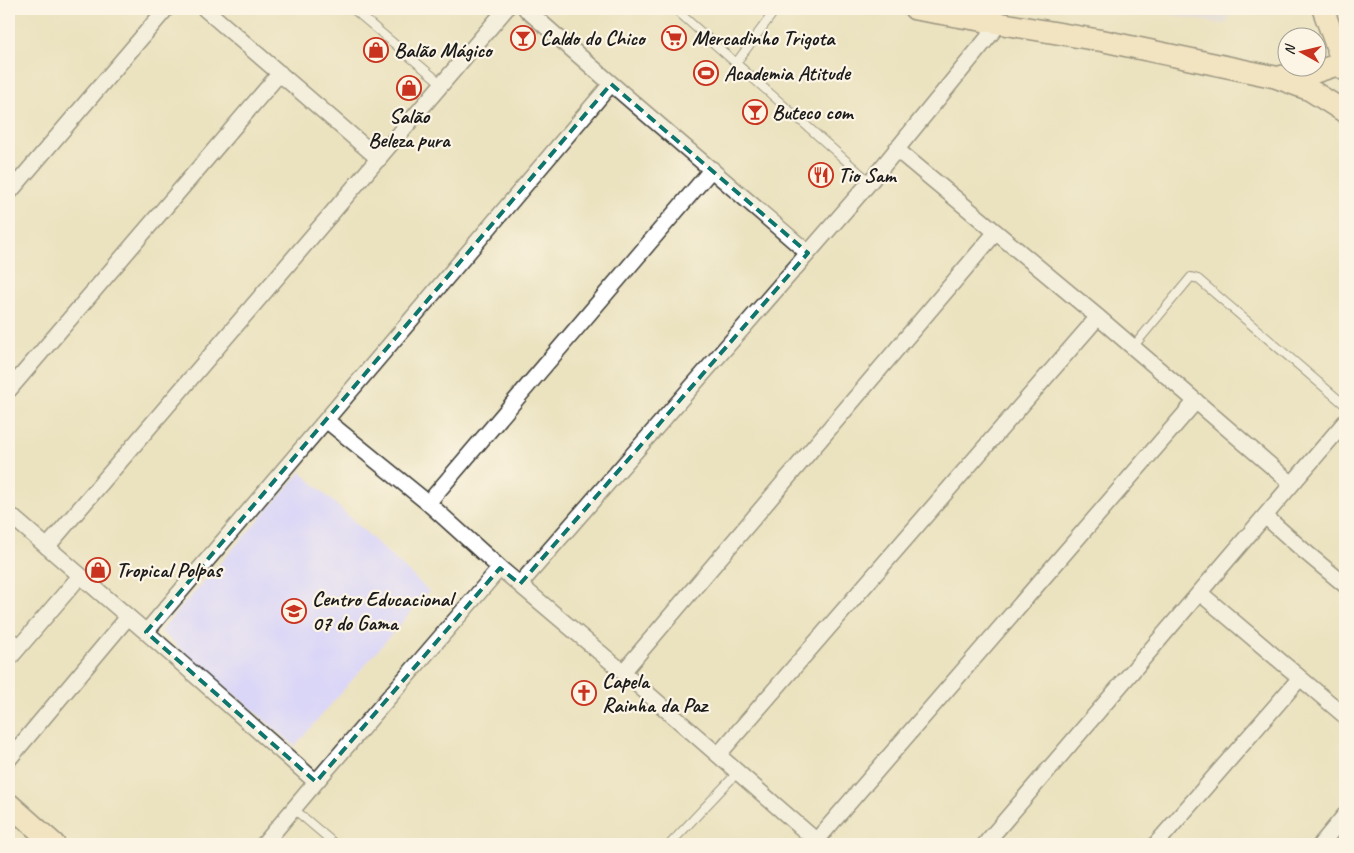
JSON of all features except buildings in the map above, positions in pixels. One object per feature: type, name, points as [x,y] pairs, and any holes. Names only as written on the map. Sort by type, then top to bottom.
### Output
[{"type":"street","points":[[9,193],[166,9]]},
{"type":"street","points":[[205,9],[379,159]]},
{"type":"street","points":[[47,548],[506,9]]},
{"type":"street","points":[[526,9],[808,253]]},
{"type":"street","points":[[915,9],[938,11],[999,24],[1104,41],[1275,77],[1310,90],[1345,112]]},
{"type":"street","points":[[1275,77],[1309,74],[1344,66],[1323,9]]},
{"type":"street","points":[[520,584],[870,182],[999,24]]},
{"type":"street","points":[[9,390],[280,73]]},
{"type":"street","points":[[146,632],[611,84]]},
{"type":"street","points":[[896,149],[1098,317],[1292,484]]},
{"type":"street","points":[[428,503],[712,169]]},
{"type":"street","points":[[623,672],[996,232]]},
{"type":"street","points":[[718,756],[1098,317]]},
{"type":"street","points":[[326,420],[428,503],[500,568],[623,672],[818,843],[1196,401]]},
{"type":"street","points":[[985,844],[1345,422]]},
{"type":"street","points":[[9,514],[316,782]]},
{"type":"street","points":[[1265,516],[1345,585]]},
{"type":"street","points":[[272,842],[294,809],[316,782],[500,568]]},
{"type":"street","points":[[9,659],[80,576]]},
{"type":"street","points":[[1200,593],[1345,716]]},
{"type":"street","points":[[9,759],[128,618]]},
{"type":"street","points":[[1156,844],[1300,678]]},
{"type":"street","points":[[9,804],[54,844]]},
{"type":"street","points":[[1320,844],[1345,815]]},
{"type":"lane","points":[[353,9],[442,84]]},
{"type":"lane","points":[[675,9],[870,182]]},
{"type":"lane","points":[[736,63],[776,9]]},
{"type":"lane","points":[[1133,347],[1190,277],[1198,279],[1345,405]]},
{"type":"lane","points":[[9,634],[21,645]]},
{"type":"lane","points":[[670,844],[738,772]]},
{"type":"lane","points":[[294,809],[335,844]]},
{"type":"highlighted area","points":[[611,84],[808,253],[520,584],[500,568],[316,782],[146,632]]},
{"type":"shaded area","points":[[1139,9],[1227,9],[1229,19],[1226,24],[1222,24]]},
{"type":"shaded area","name":"Centro Educacional 07 do Gama","points":[[301,472],[429,591],[295,746],[160,631]]},
{"type":"place","name":"Caldo do Chico","points":[[523,38]]},
{"type":"place","name":"Mercadinho Trigota","points":[[674,38]]},
{"type":"place","name":"Balão Mágico","points":[[376,50]]},
{"type":"place","name":"Academia Atitude","points":[[706,73]]},
{"type":"place","name":"Salão Beleza pura","points":[[409,88]]},
{"type":"place","name":"Buteco com","points":[[755,112]]},
{"type":"place","name":"Tio Sam","points":[[821,175]]},
{"type":"place","name":"Tropical Polpas","points":[[98,570]]},
{"type":"place","name":"Centro Educacional 07 do Gama","points":[[294,611]]},
{"type":"place","name":"Capela Rainha da Paz","points":[[584,693]]}]
